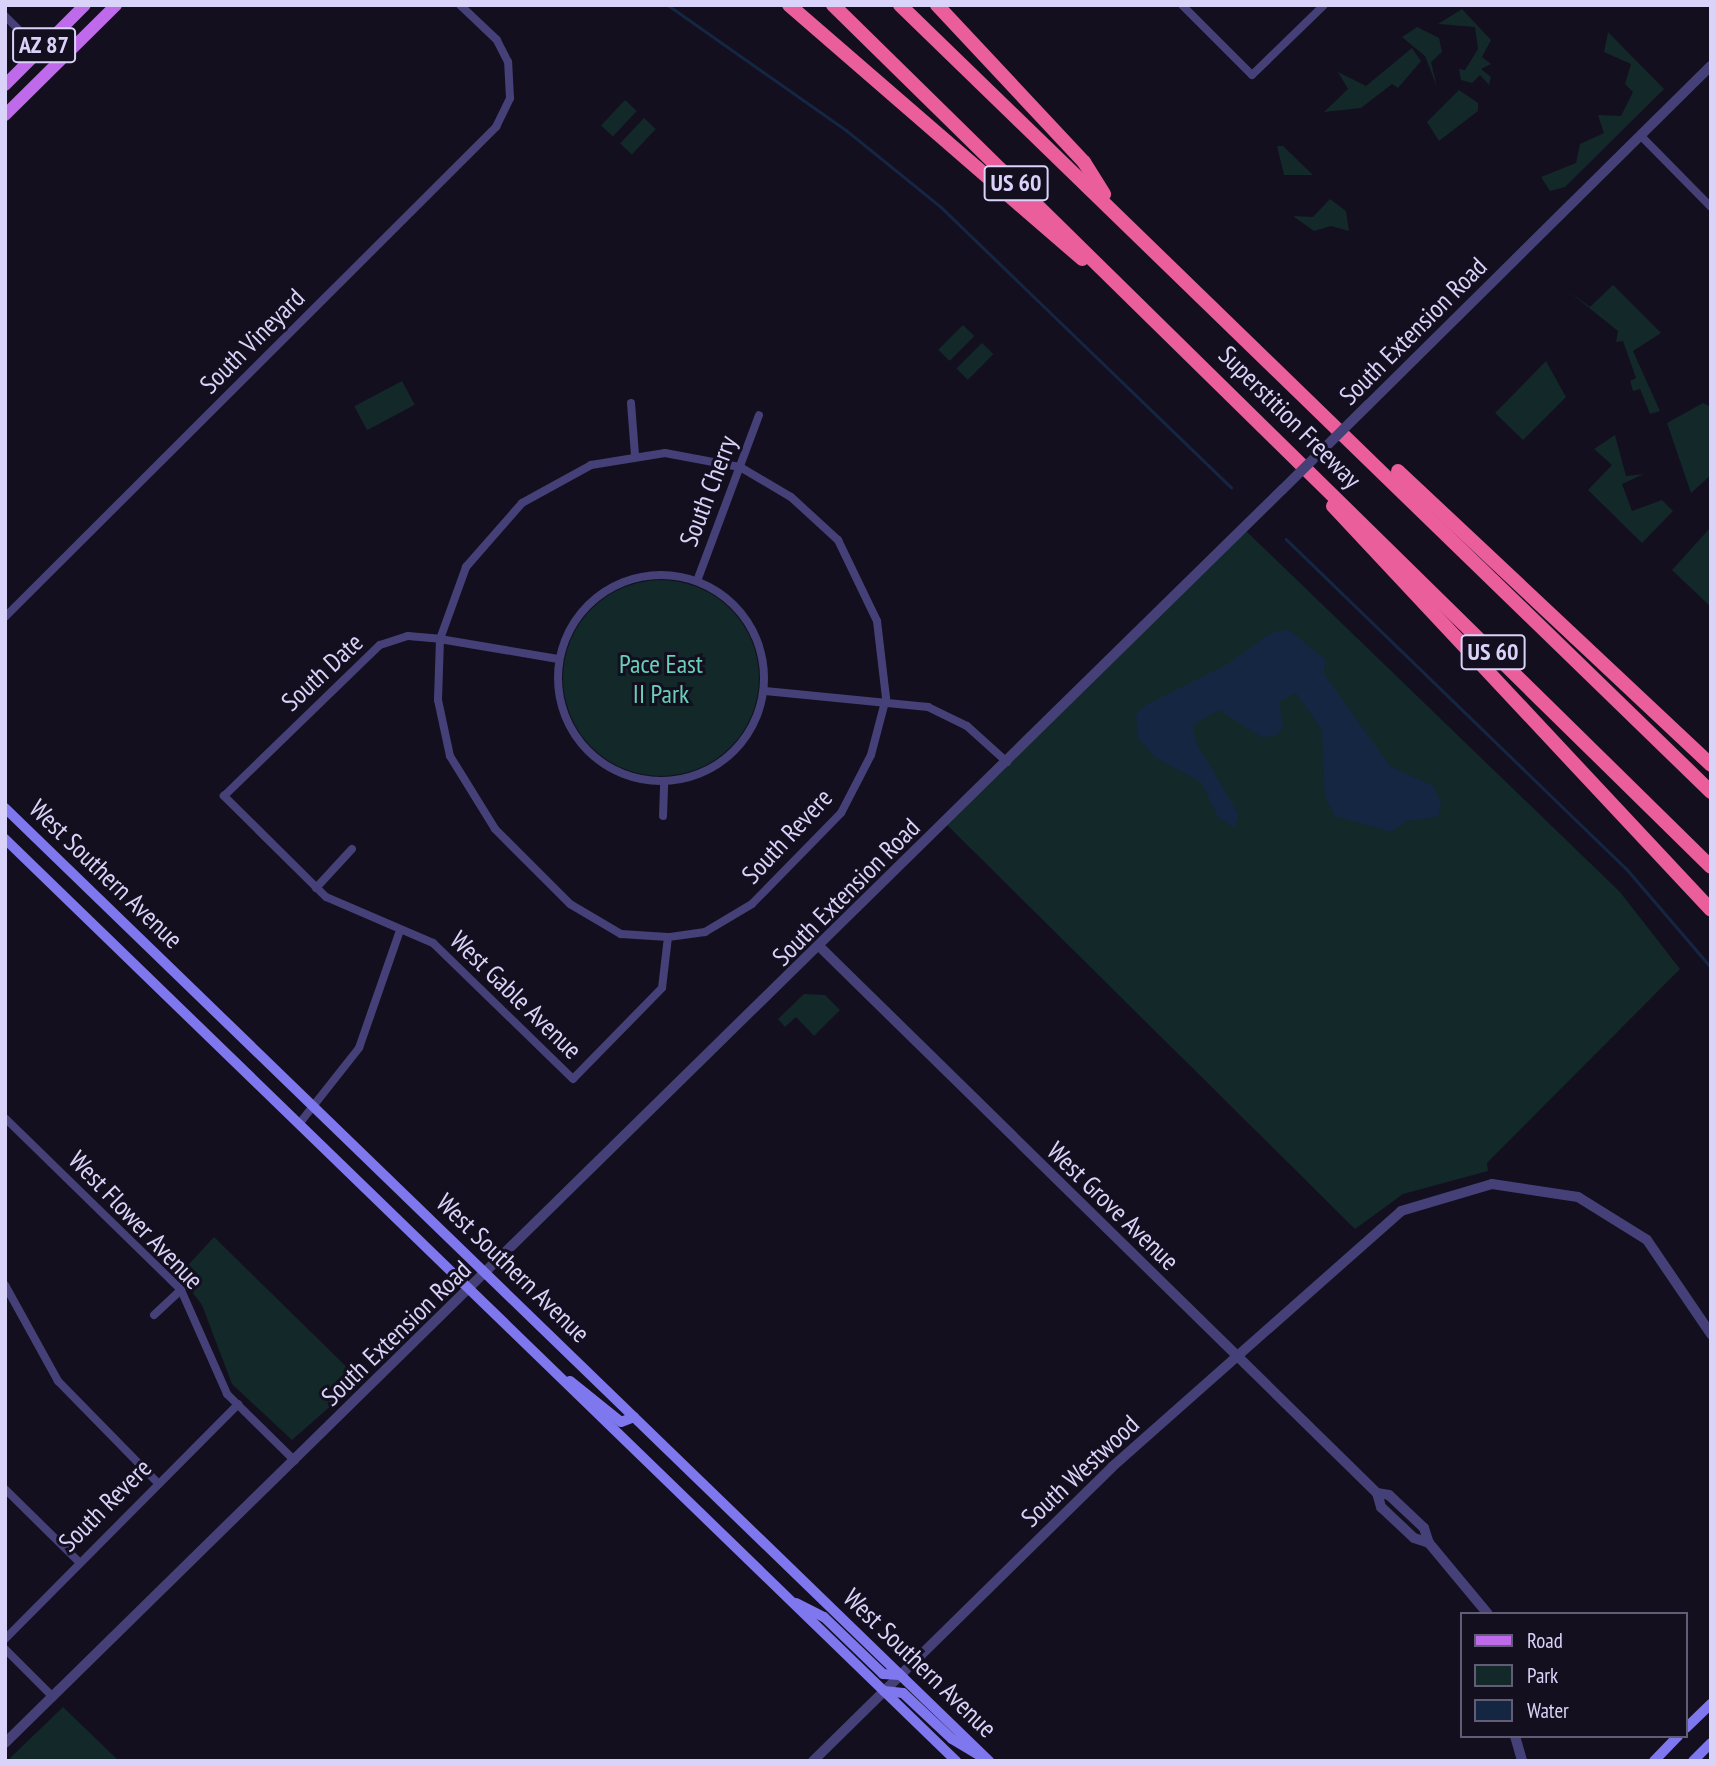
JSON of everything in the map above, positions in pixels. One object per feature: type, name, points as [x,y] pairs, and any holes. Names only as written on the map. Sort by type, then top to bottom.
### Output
[{"type":"highway","points":[[789,5],[1199,361]]},
{"type":"highway","name":"Superstition Freeway","points":[[833,5],[1199,361],[1711,867]]},
{"type":"highway","name":"Superstition Freeway","points":[[900,5],[1118,216],[1314,400],[1711,792]]},
{"type":"highway","points":[[937,5],[1084,162],[1118,216]]},
{"type":"highway","points":[[1314,400],[1432,500],[1711,765]]},
{"type":"highway","points":[[1275,438],[1362,541],[1711,910]]},
{"type":"main road","name":"AZ 87","points":[[5,85],[85,5]]},
{"type":"main road","points":[[39,50],[55,66],[116,5]]},
{"type":"main road","name":"AZ 87","points":[[5,115],[55,66]]},
{"type":"main road","name":"West Southern Avenue","points":[[5,808],[988,1760]]},
{"type":"main road","name":"West Southern Avenue","points":[[5,839],[956,1761]]},
{"type":"main road","points":[[552,1370],[621,1422],[634,1417]]},
{"type":"main road","points":[[724,1536],[739,1519]]},
{"type":"main road","points":[[790,1600],[824,1618],[883,1674],[900,1675]]},
{"type":"main road","points":[[884,1691],[904,1693],[952,1739],[988,1760]]},
{"type":"main road","points":[[1688,1726],[1711,1704]]},
{"type":"main road","points":[[1654,1761],[1676,1738]]},
{"type":"main road","points":[[1693,1761],[1711,1743]]},
{"type":"street","name":"South Vineyard","points":[[5,617],[496,127],[511,86],[501,47],[460,5]]},
{"type":"street","points":[[1181,5],[1252,75],[1324,5]]},
{"type":"street","points":[[5,16],[39,50]]},
{"type":"street","name":"South Extension Road","points":[[5,1743],[821,948],[1711,66]]},
{"type":"street","points":[[1641,136],[1711,207]]},
{"type":"street","points":[[631,403],[635,455]]},
{"type":"street","name":"South Cherry","points":[[697,581],[759,415]]},
{"type":"street","points":[[440,639],[466,567],[502,522],[543,487],[635,455],[695,457],[740,467]]},
{"type":"street","name":"South Revere","points":[[440,639],[443,727],[478,807],[586,916],[621,934],[668,937],[729,921],[807,851],[858,787],[886,698],[877,621],[855,567],[820,521],[740,467]]},
{"type":"street","points":[[642,578],[697,581],[723,596],[748,624],[762,657],[765,691],[759,713],[734,751],[701,775],[664,782],[608,766],[579,740],[562,704],[558,659],[581,612],[609,589],[642,578]]},
{"type":"street","name":"South Date","points":[[224,796],[380,645],[408,636],[558,659]]},
{"type":"street","points":[[765,691],[886,698],[949,714],[1007,762]]},
{"type":"street","points":[[663,816],[664,782]]},
{"type":"street","name":"West Gable Avenue","points":[[224,796],[316,888],[347,911],[400,930],[451,958],[573,1079],[662,988],[668,937]]},
{"type":"street","points":[[316,888],[352,849]]},
{"type":"street","points":[[299,1124],[359,1048],[400,930]]},
{"type":"street","name":"West Grove Avenue","points":[[821,948],[1377,1493],[1381,1507],[1415,1538],[1429,1543],[1486,1612]]},
{"type":"street","name":"West Flower Avenue","points":[[5,1118],[181,1290],[215,1373],[238,1404],[295,1461]]},
{"type":"street","name":"South Westwood","points":[[813,1761],[1112,1467],[1239,1359],[1383,1222],[1436,1197],[1492,1184],[1578,1197],[1647,1240],[1711,1334]]},
{"type":"street","points":[[5,1285],[58,1381],[157,1482]]},
{"type":"street","points":[[154,1315],[181,1290]]},
{"type":"street","name":"South Revere","points":[[5,1639],[77,1560],[238,1404]]},
{"type":"street","points":[[5,1489],[77,1560]]},
{"type":"street","points":[[5,1649],[53,1697]]},
{"type":"street","points":[[1516,1738],[1522,1761]]},
{"type":"green space","points":[[1462,9],[1491,40],[1482,57],[1491,64],[1481,69],[1491,77],[1489,85],[1480,75],[1472,83],[1461,80],[1459,69],[1465,70],[1478,49],[1475,27],[1438,24]]},
{"type":"green space","points":[[1417,27],[1439,38],[1442,52],[1431,62],[1437,87],[1425,56],[1402,37]]},
{"type":"green space","points":[[1608,32],[1664,89],[1565,187],[1550,191],[1541,177],[1576,163],[1580,144],[1604,133],[1598,115],[1621,116],[1633,92],[1625,84],[1631,64],[1604,52]]},
{"type":"green space","points":[[1412,48],[1421,61],[1398,88],[1392,84],[1361,108],[1324,112],[1348,89],[1338,72],[1366,86]]},
{"type":"green space","points":[[1459,90],[1478,103],[1478,111],[1439,141],[1427,122]]},
{"type":"green space","points":[[625,100],[637,111],[613,137],[601,126]]},
{"type":"green space","points":[[644,118],[656,129],[632,155],[620,144]]},
{"type":"green space","points":[[1277,146],[1283,146],[1313,175],[1284,175]]},
{"type":"green space","points":[[1330,199],[1346,211],[1349,231],[1331,226],[1314,231],[1293,216],[1313,217]]},
{"type":"green space","points":[[1613,285],[1661,333],[1633,351],[1660,411],[1650,414],[1640,389],[1633,391],[1630,381],[1636,378],[1623,341],[1616,342],[1618,331],[1568,291],[1590,307]]},
{"type":"green space","points":[[963,325],[974,336],[950,361],[938,350]]},
{"type":"green space","points":[[982,343],[993,354],[968,380],[957,368]]},
{"type":"green space","points":[[1546,361],[1566,397],[1523,440],[1495,413]]},
{"type":"green space","points":[[402,381],[415,405],[367,430],[354,406]]},
{"type":"green space","points":[[1703,403],[1711,407],[1711,475],[1691,493],[1667,423]]},
{"type":"green space","points":[[1615,435],[1626,476],[1644,474],[1622,484],[1632,511],[1662,500],[1673,511],[1642,543],[1588,490],[1612,465],[1594,449]]},
{"type":"green space","points":[[1711,527],[1711,607],[1672,570]]},
{"type":"green space","points":[[1243,528],[1620,892],[1680,969],[1487,1163],[1488,1171],[1403,1194],[1355,1229],[945,823]]},
{"type":"green space","name":"Pace East II Park","points":[[661,580],[699,587],[730,609],[752,640],[759,678],[752,716],[730,747],[699,769],[661,776],[623,769],[592,747],[570,716],[563,678],[570,640],[592,609],[623,587]]},
{"type":"green space","points":[[804,994],[825,995],[840,1010],[814,1036],[796,1017],[785,1027],[778,1019]]},
{"type":"green space","points":[[214,1237],[360,1380],[292,1440],[232,1384],[202,1305],[179,1275]]},
{"type":"green space","points":[[63,1707],[119,1761],[7,1761]]},
{"type":"water","points":[[1289,630],[1325,659],[1324,674],[1390,766],[1433,786],[1441,803],[1438,817],[1406,821],[1391,832],[1335,816],[1325,797],[1322,730],[1296,693],[1279,702],[1283,727],[1277,735],[1263,738],[1219,710],[1193,725],[1196,742],[1239,815],[1234,828],[1218,817],[1201,782],[1156,758],[1138,738],[1136,713],[1146,705],[1226,665],[1271,633]]},
{"type":"waterway","points":[[668,5],[846,130],[940,206],[1231,487]]},
{"type":"waterway","points":[[1286,539],[1626,868],[1711,967]]}]
